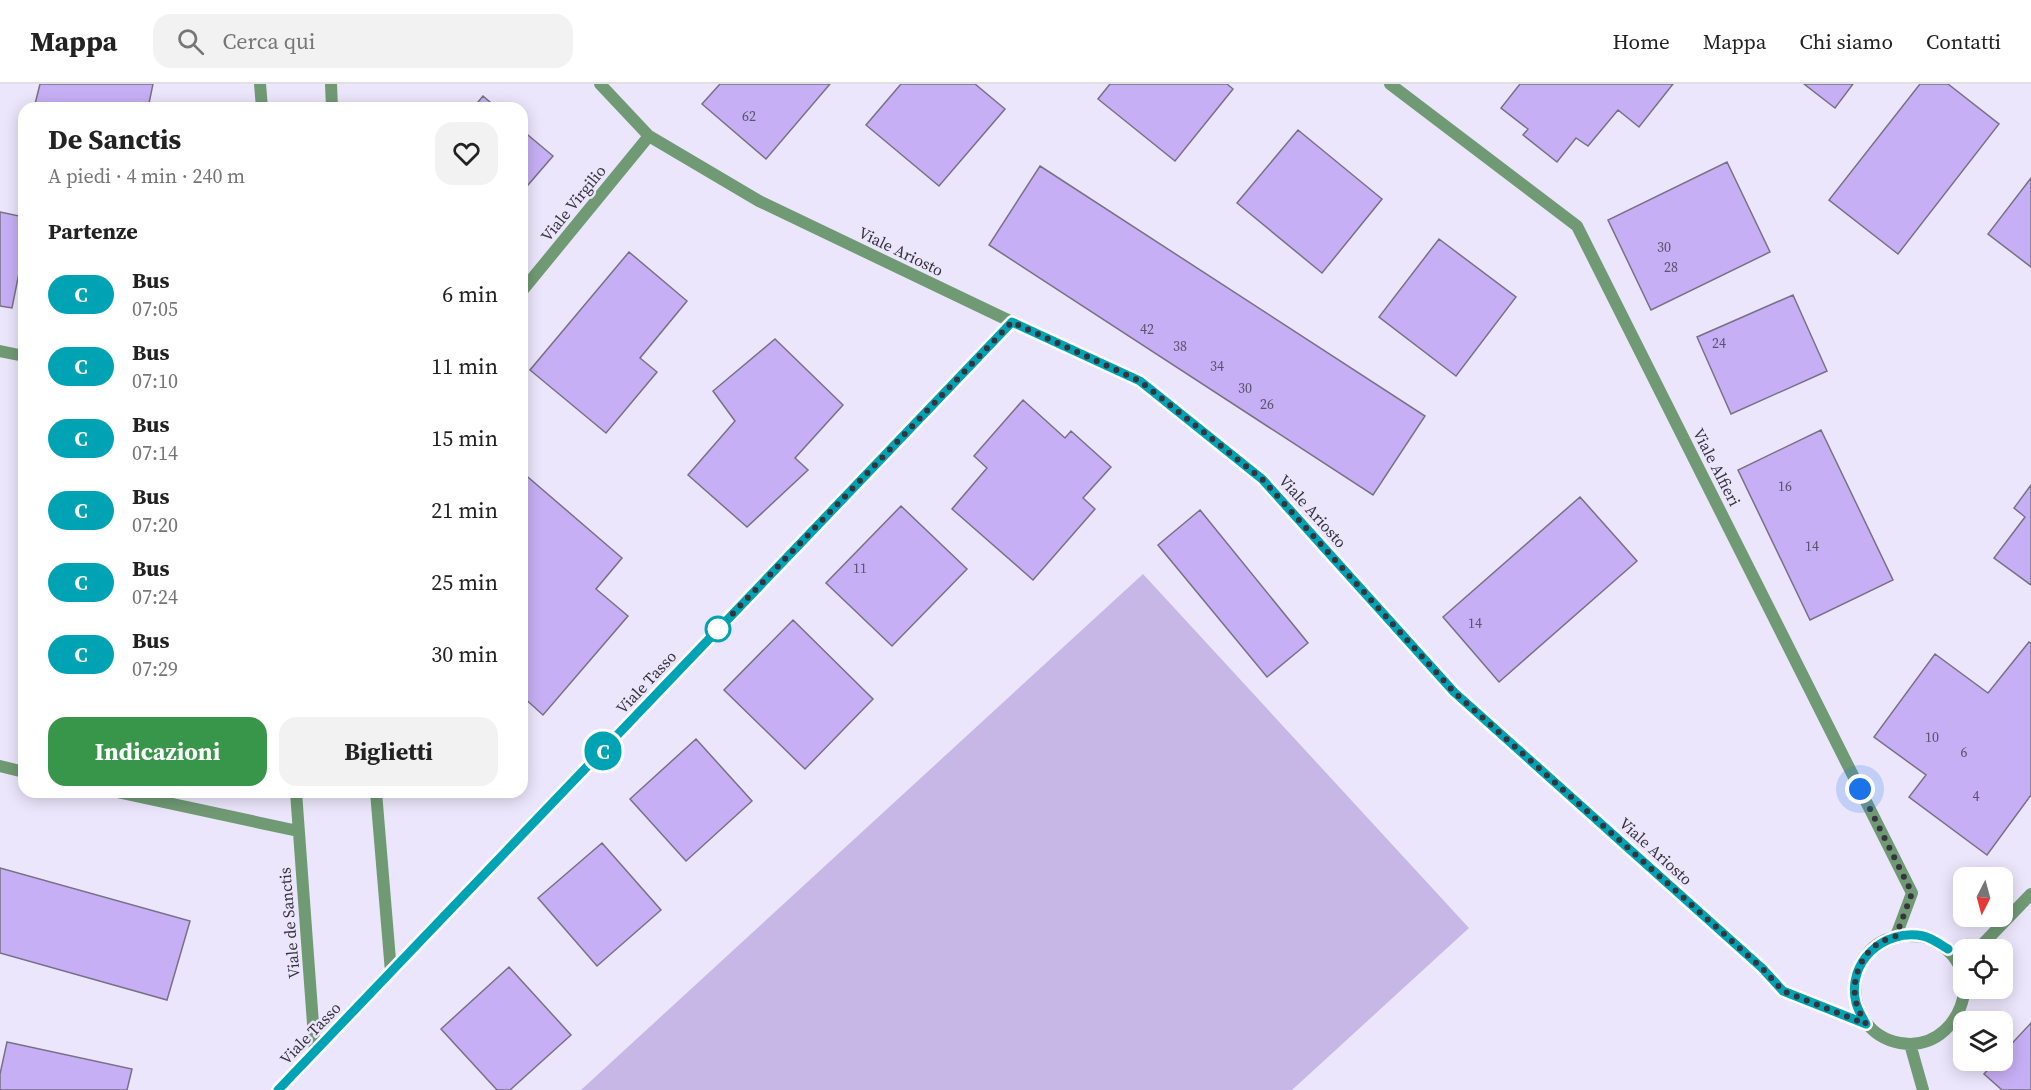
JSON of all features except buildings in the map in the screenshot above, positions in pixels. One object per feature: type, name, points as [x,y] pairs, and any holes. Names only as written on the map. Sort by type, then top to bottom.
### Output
[{"type":"street","points":[[260,84],[262,102]]},
{"type":"street","points":[[331,84],[332,102]]},
{"type":"street","name":"Viale Ariosto","points":[[600,84],[649,136],[759,201],[1140,381],[1262,479],[1454,692],[1762,968],[1783,991],[1866,1024],[1888,1040],[1910,1044]]},
{"type":"street","name":"Viale Alfieri","points":[[1390,84],[1577,226],[1912,893],[1896,936]]},
{"type":"street","name":"Viale Virgilio","points":[[528,284],[649,136]]},
{"type":"street","name":"Viale Tasso","points":[[278,1090],[1012,322]]},
{"type":"street","points":[[0,351],[18,355]]},
{"type":"street","points":[[0,766],[18,770]]},
{"type":"street","points":[[145,798],[298,831]]},
{"type":"street","name":"Viale de Sanctis","points":[[296,798],[315,1051]]},
{"type":"street","points":[[376,798],[391,972]]},
{"type":"street","points":[[1988,939],[2031,894]]},
{"type":"street","points":[[1866,1024],[1855,1001],[1854,987],[1858,969],[1866,955],[1878,944],[1896,936],[1924,936],[1948,949],[1953,956]]},
{"type":"street","points":[[1923,1090],[1910,1044],[1929,1040],[1946,1030],[1955,1020],[1964,999]]},
{"type":"shaded area","points":[[1143,574],[1469,928],[1292,1090],[581,1090]]},
{"type":"bus line","name":"C","points":[[278,1090],[1012,322],[1140,381],[1262,479],[1454,692],[1762,968],[1783,991],[1866,1024],[1855,1001],[1854,987],[1858,969],[1866,955],[1878,944],[1896,936],[1924,936],[1948,949]]},
{"type":"route","points":[[718,629],[1012,322],[1140,381],[1262,479],[1454,692],[1762,968],[1783,991],[1866,1024],[1855,1001],[1854,987],[1858,969],[1866,955],[1878,944],[1896,936],[1912,893],[1860,789]]}]
